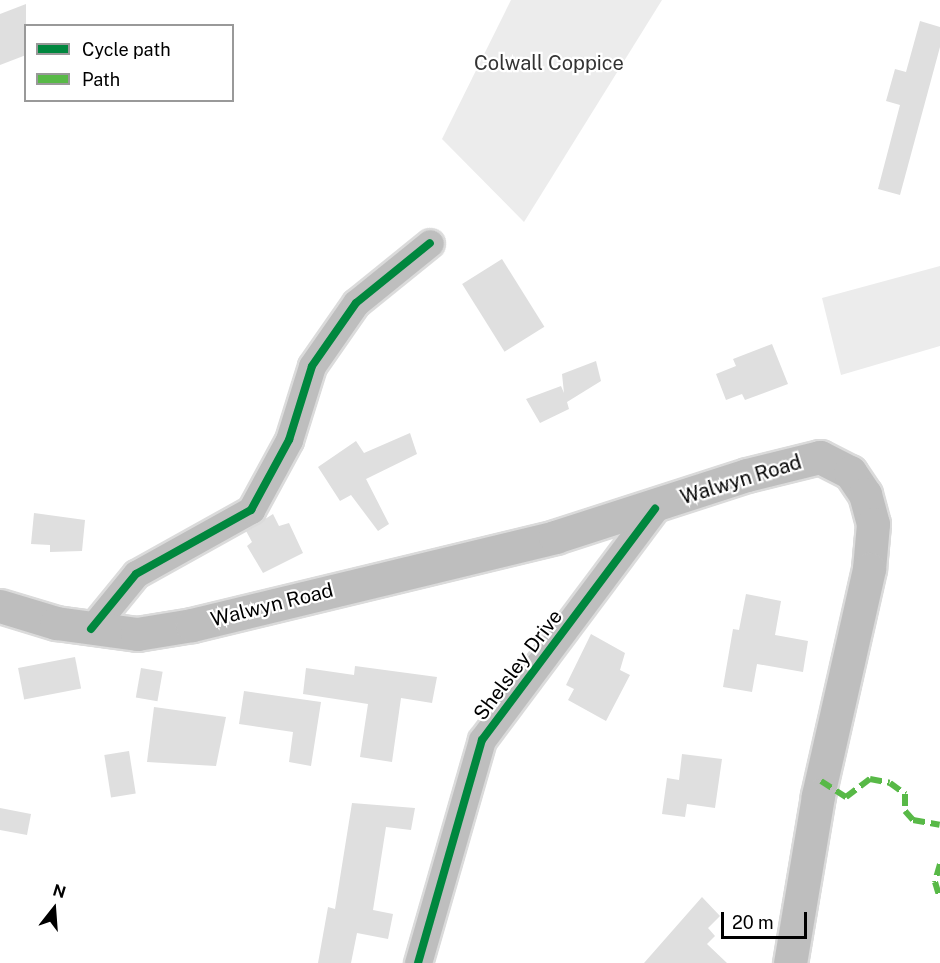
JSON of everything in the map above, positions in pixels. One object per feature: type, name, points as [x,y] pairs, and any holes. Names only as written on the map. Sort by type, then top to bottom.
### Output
[{"type":"main road","name":"Walwyn Road","points":[[0,606],[91,629],[137,634],[192,625],[655,509],[747,474],[820,457],[850,472],[865,494],[873,524],[869,569],[818,796],[790,963]]},
{"type":"street","points":[[91,629],[136,574],[250,510],[289,440],[312,366],[356,303],[430,243]]},
{"type":"street","name":"Shelsley Drive","points":[[418,963],[482,740],[655,509]]},
{"type":"green space","name":"Colwall Coppice","points":[[511,0],[662,0],[524,222],[442,139]]},
{"type":"green space","points":[[940,266],[940,346],[841,375],[822,298]]},
{"type":"building","points":[[26,4],[24,56],[0,65],[0,14]]},
{"type":"building","points":[[920,21],[940,27],[940,47],[900,195],[878,189],[900,105],[886,101],[895,69],[906,72]]},
{"type":"building","points":[[502,259],[544,327],[505,352],[462,284]]},
{"type":"building","points":[[772,344],[788,384],[745,400],[742,394],[726,400],[716,374],[736,366],[733,359]]},
{"type":"building","points":[[596,361],[601,381],[567,402],[569,409],[540,423],[526,399],[561,386],[564,393],[562,374]]},
{"type":"building","points":[[410,433],[417,454],[366,479],[389,524],[378,531],[351,495],[340,501],[318,467],[356,441],[364,453]]},
{"type":"building","points":[[34,513],[85,520],[82,551],[50,552],[50,545],[31,544]]},
{"type":"building","points":[[273,514],[279,526],[289,523],[303,553],[263,573],[247,546],[252,542],[246,531]]},
{"type":"building","points":[[746,594],[781,601],[775,635],[808,641],[803,672],[757,664],[752,692],[723,687],[733,629],[739,630]]},
{"type":"building","points":[[591,634],[625,653],[620,670],[630,675],[606,721],[568,700],[574,689],[566,685]]},
{"type":"building","points":[[75,657],[81,688],[24,699],[18,668]]},
{"type":"building","points":[[355,666],[437,677],[432,703],[401,698],[392,762],[360,757],[368,704],[303,694],[306,668],[354,675]]},
{"type":"building","points":[[141,668],[163,672],[157,701],[136,698]]},
{"type":"building","points":[[244,691],[321,702],[311,766],[289,762],[293,732],[239,724]]},
{"type":"building","points":[[154,707],[226,717],[216,766],[147,762]]},
{"type":"building","points":[[129,751],[136,793],[111,797],[104,755]]},
{"type":"building","points":[[682,754],[722,759],[715,808],[687,804],[685,817],[662,814],[667,778],[679,780]]},
{"type":"building","points":[[352,803],[415,808],[411,830],[386,827],[373,910],[393,914],[388,939],[357,933],[351,963],[318,963],[328,907],[335,909]]},
{"type":"building","points":[[0,808],[31,814],[27,835],[0,830]]},
{"type":"building","points":[[702,897],[720,916],[708,928],[715,936],[707,944],[727,963],[644,963]]},
{"type":"marked path","points":[[821,781],[846,797],[870,779],[890,783],[905,794],[905,811],[913,820],[940,825]]},
{"type":"marked path","points":[[940,864],[935,882],[940,898]]},
{"type":"cycle path","points":[[91,629],[136,574],[251,510],[289,440],[312,366],[356,303],[430,243]]},
{"type":"cycle path","points":[[418,963],[482,740],[655,509]]}]
